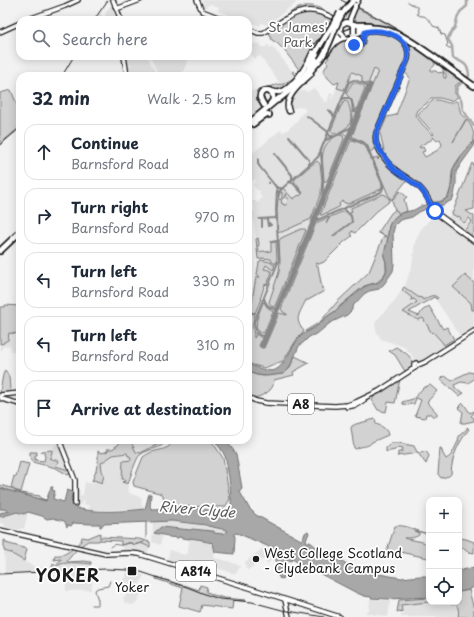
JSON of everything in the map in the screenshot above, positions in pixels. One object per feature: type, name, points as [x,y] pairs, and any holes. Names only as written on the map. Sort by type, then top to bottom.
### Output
[{"type":"highway","points":[[284,93],[297,80],[316,52],[337,16],[358,0]]},
{"type":"highway","points":[[350,37],[346,26],[353,3]]},
{"type":"highway","points":[[252,121],[264,107],[278,100],[297,85],[320,60],[328,48],[338,20],[345,10],[353,3]]},
{"type":"highway","points":[[264,107],[259,95],[263,91],[267,90],[280,92],[288,87],[304,69],[312,52],[323,40],[346,26],[371,25],[385,29]]},
{"type":"highway","points":[[346,26],[350,37]]},
{"type":"highway","points":[[314,58],[329,42],[343,32],[374,26],[396,31],[407,37],[474,85]]},
{"type":"highway","points":[[278,100],[300,81],[325,47],[342,34],[364,28],[385,29]]},
{"type":"highway","points":[[309,68],[330,44],[339,39],[350,37],[368,29],[385,29]]},
{"type":"highway","points":[[252,120],[264,107],[284,93],[302,77],[314,58],[334,34]]},
{"type":"highway","points":[[289,111],[288,102],[291,94],[339,39]]},
{"type":"highway","points":[[252,123],[266,114],[270,115]]},
{"type":"highway","points":[[0,250],[16,235]]},
{"type":"main road","points":[[38,16],[79,0]]},
{"type":"main road","points":[[196,0],[202,11],[215,16]]},
{"type":"main road","points":[[120,16],[116,5],[139,1]]},
{"type":"main road","points":[[252,31],[258,33],[264,32],[296,9]]},
{"type":"main road","points":[[324,9],[340,23],[346,26]]},
{"type":"main road","points":[[252,30],[262,32],[290,11]]},
{"type":"main road","points":[[330,12],[346,26]]},
{"type":"main road","points":[[0,32],[16,25]]},
{"type":"main road","points":[[350,37],[354,45],[359,46],[362,44],[365,32],[388,33],[397,36],[406,45],[408,52],[407,61],[376,133],[376,141],[391,166],[418,186],[436,212],[474,241]]},
{"type":"main road","points":[[125,60],[127,72]]},
{"type":"main road","name":"A8","points":[[252,399],[266,403],[338,406],[357,404],[474,331]]},
{"type":"main road","points":[[0,395],[16,393]]},
{"type":"main road","points":[[0,395],[2,398],[16,403]]},
{"type":"main road","name":"A8","points":[[338,406],[362,401]]},
{"type":"main road","points":[[61,444],[75,480],[75,504]]},
{"type":"main road","name":"A814","points":[[0,530],[108,554],[128,553],[140,555],[340,617]]},
{"type":"main road","points":[[285,600],[289,617]]},
{"type":"shaded area","points":[[202,0],[293,0],[296,3],[267,25],[261,23],[260,26],[252,23],[252,16],[231,16],[218,11],[219,7],[210,4],[205,8]]},
{"type":"shaded area","points":[[113,3],[118,16],[105,16],[107,10]]},
{"type":"shaded area","points":[[368,33],[400,39],[407,50],[375,138],[387,163],[392,199],[377,211],[322,263],[319,264],[323,287],[326,292],[305,303],[298,319],[299,326],[303,331],[294,344],[264,368],[252,365],[252,294],[260,259],[252,211],[255,210],[252,201],[256,201],[257,203],[262,198],[259,193],[260,191],[258,191],[253,185],[256,181],[255,179],[253,181],[252,180],[252,154],[279,131],[286,131],[296,123],[306,110],[298,107],[289,109],[289,101],[294,93],[295,95],[305,90],[307,92],[314,88],[325,102],[327,102],[330,93],[333,94],[332,99],[354,48],[359,48],[362,46]]},
{"type":"shaded area","points":[[253,44],[261,44],[261,47],[267,47],[266,45],[268,45],[270,48],[272,46],[296,76],[281,85],[260,56],[254,59],[252,55]]},
{"type":"shaded area","points":[[126,60],[149,60],[155,72],[128,72],[127,67],[132,65],[127,65]]},
{"type":"shaded area","points":[[152,60],[187,60],[183,72],[157,72]]},
{"type":"shaded area","points":[[254,90],[266,107],[252,119],[252,91]]},
{"type":"shaded area","points":[[451,211],[453,214],[458,215],[464,223],[469,218],[472,221],[463,232],[446,220],[451,214],[449,212]]},
{"type":"shaded area","points":[[438,216],[474,243],[474,327],[460,336],[434,297],[410,312],[430,320],[444,345],[454,339],[456,341],[421,363],[415,361],[404,347],[381,339],[377,333],[375,325],[376,321],[395,300],[405,286],[412,265],[415,242],[421,229],[431,218]]},
{"type":"shaded area","points":[[0,324],[16,325],[16,354],[15,351],[11,351],[10,345],[3,347],[1,350]]},
{"type":"shaded area","points":[[56,444],[61,449],[70,470],[56,466],[59,461],[50,458],[52,450]]},
{"type":"shaded area","points":[[133,444],[159,444],[140,453],[136,452]]},
{"type":"shaded area","points":[[127,453],[131,460],[123,479],[126,481],[123,482],[128,485],[129,493],[142,498],[141,504],[145,509],[89,510],[89,505],[84,505],[85,501],[82,501],[81,505],[76,504],[77,490],[80,490],[81,497],[81,495],[83,495],[85,482],[93,484],[94,480],[101,483],[104,475],[101,463],[113,455]]},
{"type":"shaded area","points":[[0,509],[10,510],[10,514],[17,512],[24,514],[28,512],[24,529],[21,528],[20,530],[5,527],[5,524],[0,523]]},
{"type":"shaded area","points":[[152,521],[172,521],[206,525],[228,531],[223,534],[214,533],[212,531],[161,527],[154,533],[163,535],[160,545],[152,542]]},
{"type":"shaded area","points":[[190,538],[213,542],[215,552],[214,558],[228,561],[240,566],[236,574],[191,560],[188,568],[167,561],[170,550],[184,555],[185,553],[187,554]]},
{"type":"shaded area","points":[[131,543],[134,545],[140,543],[150,547],[147,554],[118,553],[118,550],[123,550],[123,545]]},
{"type":"shaded area","name":"West College Scotland - Clydebank Campus","points":[[264,546],[273,552],[274,558],[267,564],[265,560],[269,557],[268,556],[248,570],[246,569],[245,562]]},
{"type":"shaded area","points":[[4,551],[9,552],[35,567],[52,568],[61,564],[83,563],[91,564],[91,568],[94,569],[5,573]]},
{"type":"shaded area","points":[[94,572],[91,590],[66,591],[65,573]]},
{"type":"shaded area","points":[[127,572],[144,575],[137,589],[122,582]]},
{"type":"shaded area","points":[[130,588],[142,593],[136,603],[132,605],[125,603],[123,598],[129,592],[128,591]]},
{"type":"shaded area","points":[[426,597],[426,605],[462,605],[473,617],[401,617],[403,612],[400,599]]},
{"type":"shaded area","points":[[370,599],[390,601],[388,617],[366,613],[369,611]]},
{"type":"green space","name":"St James' Park","points":[[304,6],[317,7],[324,10],[334,18],[322,41],[312,52],[301,72],[284,50],[272,40],[268,30],[294,10]]},
{"type":"green space","points":[[357,8],[400,31],[379,26],[357,25],[353,16]]},
{"type":"green space","points":[[367,33],[386,34],[396,37],[397,39],[401,41],[398,39],[400,39],[406,47],[408,56],[391,98],[388,99],[376,127],[376,129],[389,99],[376,131],[375,142],[380,153],[394,171],[407,180],[392,199],[390,199],[373,159],[377,157],[378,160],[381,156],[376,148],[374,139],[374,134],[373,143],[375,147],[370,152],[366,143],[352,136],[378,71],[374,69],[368,84],[362,82],[362,76],[352,72],[344,90],[337,88],[339,82],[334,84],[323,72],[328,63],[326,61],[329,58],[328,57],[334,46],[344,38],[350,40],[354,48],[359,48],[363,46],[364,35]]},
{"type":"green space","points":[[406,41],[434,61],[435,65],[431,71],[436,71],[438,73],[443,72],[444,78],[446,78],[446,74],[444,73],[442,67],[444,67],[462,81],[455,86],[455,94],[458,97],[451,101],[440,98],[431,98],[426,104],[417,110],[415,115],[433,135],[434,134],[418,116],[419,112],[436,100],[450,103],[456,101],[458,102],[461,114],[466,119],[453,142],[467,119],[472,128],[474,139],[473,142],[455,164],[449,194],[446,198],[439,201],[433,202],[424,189],[394,168],[382,152],[384,151],[380,133],[387,117],[396,115],[410,78],[404,71],[409,58]],"holes":[[[433,137],[437,141],[440,139],[442,145],[438,150],[425,157],[422,152],[425,151],[423,147],[419,147],[433,139]]]},
{"type":"green space","points":[[294,71],[298,75],[288,87],[283,90],[268,90],[258,95],[256,91],[283,84],[296,77],[292,72]]},
{"type":"green space","points":[[352,83],[363,85],[365,88],[355,113],[352,100],[346,94]]},
{"type":"green space","points":[[11,90],[16,102],[16,130],[0,144],[0,93]]},
{"type":"green space","points":[[345,100],[348,102],[351,116],[350,122],[344,130],[334,134],[331,130]]},
{"type":"green space","points":[[338,135],[343,136],[344,139],[327,181],[325,182],[322,160],[324,149],[331,139]]},
{"type":"green space","points":[[351,140],[365,145],[382,184],[382,188],[348,204],[342,201],[339,204],[339,207],[320,215]]},
{"type":"green space","points":[[317,161],[320,164],[322,180],[321,193],[311,219],[279,232],[277,211],[278,199],[281,199],[282,204],[287,205],[288,198],[285,194],[285,197],[282,199],[282,192],[279,194],[278,198],[279,193],[283,188],[293,199],[299,195],[300,196],[303,193],[294,181]]},
{"type":"green space","points":[[472,163],[474,165],[474,209],[466,211],[474,216],[474,232],[470,237],[463,232],[472,221],[469,218],[464,223],[460,220],[461,218],[459,216],[457,217],[452,214]]},
{"type":"green space","points":[[400,191],[407,197],[404,199],[407,211],[401,213],[389,226],[384,253],[386,271],[383,277],[376,283],[364,286],[334,312],[315,327],[306,332],[305,331],[320,322],[338,301],[369,272],[385,236],[378,233],[391,213],[395,210],[392,200]]},
{"type":"green space","points":[[383,194],[390,199],[390,201],[377,211],[355,233],[352,231],[350,234],[352,236],[324,262],[319,264],[316,263],[318,266],[322,289],[323,288],[324,291],[306,300],[298,319],[304,331],[283,361],[264,368],[252,365],[252,314],[255,313],[253,322],[254,338],[256,335],[255,332],[262,338],[259,346],[264,348],[279,313],[287,315],[281,309],[316,223],[329,217],[326,224],[330,217],[345,211],[350,214],[352,211],[351,208]]},
{"type":"green space","points":[[301,229],[306,230],[275,306],[272,307],[269,302],[279,272],[279,241],[281,238]]},
{"type":"green space","points":[[258,238],[258,252],[271,251],[271,243],[276,242],[276,264],[272,262],[271,259],[258,259],[256,239]]},
{"type":"green space","points":[[261,260],[275,265],[273,270],[266,265],[264,269],[272,272],[267,285],[265,284],[255,313],[252,312],[252,300],[256,277],[260,277],[257,274],[259,262]]},
{"type":"green space","points":[[465,275],[474,283],[474,310],[472,310],[471,303],[453,287]]},
{"type":"green space","points":[[404,287],[423,300],[433,296],[438,298],[436,299],[434,297],[409,312],[419,316],[422,311],[429,306],[443,329],[447,327],[454,339],[444,345],[433,332],[431,332],[423,318],[418,320],[403,312],[417,302],[414,299],[411,300],[412,298],[402,290]]},
{"type":"green space","points":[[264,302],[267,307],[273,311],[264,333],[257,329],[256,325]]},
{"type":"green space","points":[[5,305],[16,306],[16,334],[9,333],[8,340],[0,344],[0,307],[5,307]]},
{"type":"green space","points":[[396,347],[408,355],[412,360],[413,368],[406,373],[395,355],[389,351]]},
{"type":"green space","points":[[295,356],[309,363],[293,372],[294,375],[274,380],[274,384],[270,390],[261,396],[254,398],[255,399],[252,398],[252,373],[263,376],[282,374],[289,369]]},
{"type":"green space","points":[[5,370],[9,378],[11,393],[4,393],[0,391]]},
{"type":"green space","points":[[469,372],[474,373],[474,379],[468,383],[461,382],[454,385],[456,389],[464,393],[459,396],[440,379],[445,376],[452,381]]},
{"type":"green space","points":[[400,379],[395,403],[388,402],[386,412],[378,410],[372,400],[376,394]]},
{"type":"green space","points":[[430,385],[437,391],[427,402],[437,413],[437,416],[426,414],[425,418],[415,416],[421,400],[416,398],[414,404],[409,405],[403,404],[402,402],[413,399],[423,388]]},
{"type":"green space","points":[[463,403],[470,413],[474,411],[471,416],[474,418],[474,421],[461,423],[463,412],[458,408]]},
{"type":"green space","points":[[375,419],[376,424],[384,428],[388,435],[372,442],[369,445],[356,449],[354,448],[352,426]]},
{"type":"green space","points":[[467,427],[469,429],[454,455],[451,474],[441,478],[438,474],[440,448],[446,459],[449,457],[454,451],[460,435],[467,429]]},
{"type":"green space","points":[[391,443],[414,446],[417,452],[421,453],[426,451],[429,456],[426,464],[418,453],[398,456],[398,452],[402,452],[403,448],[398,447],[395,450],[386,452],[386,448]]},
{"type":"green space","points":[[132,444],[136,452],[140,453],[159,444],[163,444],[162,446],[143,453],[138,457],[128,484],[122,482],[126,481],[125,479],[122,479],[123,461],[131,460],[127,453],[113,455],[101,463],[104,475],[102,483],[94,480],[92,481],[98,464],[98,451],[102,453],[108,451],[107,449],[112,449],[118,445]]},
{"type":"green space","points":[[171,444],[214,444],[223,458],[230,499],[225,507],[165,506],[163,495],[134,486],[133,482],[143,457],[151,452],[162,450]]},
{"type":"green space","points":[[52,450],[49,458],[59,461],[56,466],[70,470],[71,473],[68,475],[56,468],[32,462],[30,452],[37,452],[37,455],[35,455],[35,460],[44,461],[44,453],[40,452]]},
{"type":"green space","points":[[20,462],[29,464],[21,492],[14,490],[21,493],[40,496],[40,498],[46,501],[0,488],[0,485],[14,489],[11,488]]},
{"type":"green space","points":[[395,526],[404,526],[426,533],[414,531],[419,533],[419,535],[404,538],[426,544],[426,558],[400,552],[386,553]]},
{"type":"green space","points":[[100,533],[100,538],[139,539],[150,542],[150,547],[140,543],[135,545],[131,543],[121,545],[121,541],[100,539],[99,541],[88,541],[79,547],[75,546],[81,541],[82,537],[88,538]]},
{"type":"green space","points":[[462,538],[474,542],[474,553],[469,552],[464,548],[462,548]]},
{"type":"green space","points":[[4,540],[6,543],[27,549],[24,561],[12,554],[12,552],[4,551]]},
{"type":"green space","points":[[73,548],[77,549],[67,561],[84,561],[91,562],[91,564],[67,563],[52,568],[53,564],[55,565],[61,560],[54,560],[55,555],[65,554]]},
{"type":"green space","points":[[156,577],[199,590],[200,585],[207,587],[206,592],[210,594],[224,598],[246,601],[233,600],[232,609],[202,605],[200,612],[179,606],[183,588],[156,579]]},
{"type":"green space","points":[[469,590],[474,610],[474,617],[458,617],[459,611],[456,605],[462,605],[462,591]]},
{"type":"green space","points":[[426,598],[426,602],[401,605],[402,612],[397,612],[399,600]]},
{"type":"water","points":[[474,141],[474,146],[456,172],[456,184],[452,200],[443,205],[426,209],[412,217],[400,220],[395,225],[393,232],[393,271],[384,284],[379,289],[369,291],[364,294],[347,315],[330,323],[318,333],[309,337],[299,346],[289,369],[283,374],[267,376],[252,373],[252,366],[268,371],[278,368],[285,361],[300,337],[338,310],[364,287],[375,284],[383,278],[387,270],[384,253],[391,221],[401,213],[414,210],[421,206],[441,202],[447,198],[452,183],[453,170],[460,158]]},
{"type":"water","name":"River Clyde","points":[[217,444],[229,444],[236,454],[242,488],[240,492],[249,508],[256,515],[301,540],[308,531],[307,542],[310,542],[331,557],[337,557],[345,563],[366,571],[401,578],[426,576],[426,597],[388,599],[371,598],[355,592],[292,559],[291,561],[286,560],[285,574],[283,579],[280,579],[276,572],[276,552],[273,551],[272,548],[237,533],[233,535],[235,536],[234,554],[215,552],[213,543],[203,540],[169,537],[154,533],[161,527],[214,531],[214,533],[223,534],[228,531],[206,525],[172,521],[103,524],[101,527],[100,524],[73,523],[71,526],[67,525],[67,527],[64,521],[53,518],[47,519],[28,512],[24,514],[17,512],[0,517],[0,513],[10,511],[0,509],[0,488],[46,501],[51,487],[53,487],[52,490],[55,491],[53,499],[64,502],[67,490],[73,492],[71,499],[74,507],[90,511],[129,511],[145,509],[149,494],[151,494],[150,507],[152,509],[186,508],[227,510],[231,507],[231,502],[225,456]]},
{"type":"water","points":[[474,567],[474,587],[462,591],[462,570]]},
{"type":"waterway","points":[[467,0],[467,6],[460,12],[455,27],[448,39],[452,46],[453,58],[462,62],[469,72],[469,76],[457,87],[456,93],[461,100],[463,110],[474,126]]},
{"type":"waterway","points":[[408,2],[417,7],[417,14],[424,16],[432,23],[433,26],[439,28],[441,34],[445,35],[448,44],[446,46],[452,48]]},
{"type":"waterway","points":[[395,209],[399,214]]},
{"type":"waterway","points":[[378,233],[388,237]]},
{"type":"waterway","points":[[146,522],[146,538]]},
{"type":"waterway","points":[[110,547],[115,544],[122,545],[129,543],[134,545],[144,542]]},
{"type":"waterway","points":[[92,605],[98,605],[95,591],[96,589],[108,586],[110,581]]},
{"type":"taxiway","points":[[277,193],[318,157],[349,82],[354,80],[363,83],[367,86],[368,90]]},
{"type":"taxiway","points":[[343,99],[349,98],[353,110],[349,136]]},
{"type":"taxiway","points":[[328,110],[334,117]]},
{"type":"taxiway","points":[[307,116],[327,131],[330,136],[333,136]]},
{"type":"taxiway","points":[[341,132],[350,128],[354,122]]},
{"type":"taxiway","points":[[326,140],[342,133],[347,136],[347,140]]},
{"type":"taxiway","points":[[289,136],[309,160],[309,164]]},
{"type":"taxiway","points":[[313,223],[381,192],[383,188],[366,145],[349,137]]},
{"type":"taxiway","points":[[321,152],[323,185],[321,204]]},
{"type":"taxiway","points":[[275,154],[292,175],[292,179]]},
{"type":"taxiway","points":[[258,159],[258,164],[260,167],[276,187],[281,188]]},
{"type":"taxiway","points":[[289,182],[293,183],[302,193]]},
{"type":"taxiway","points":[[267,334],[263,336],[259,335],[255,328],[254,322],[279,260],[276,210],[277,190],[275,185]]},
{"type":"taxiway","points":[[333,236],[352,222],[351,216],[344,209]]},
{"type":"taxiway","points":[[316,215],[318,219]]},
{"type":"taxiway","points":[[259,219],[276,217]]},
{"type":"taxiway","points":[[262,219],[262,227]]},
{"type":"taxiway","points":[[267,219],[268,226],[271,225],[269,223]]},
{"type":"taxiway","points":[[271,242],[277,241]]},
{"type":"taxiway","points":[[264,298],[266,304],[270,307],[274,309],[278,307]]},
{"type":"runway","points":[[262,346],[370,85]]},
{"type":"railway","points":[[97,16],[108,0]]},
{"type":"railway","points":[[341,0],[351,5]]},
{"type":"railway","points":[[357,7],[388,23],[431,51],[474,82]]},
{"type":"railway","points":[[64,72],[72,60]]},
{"type":"railway","points":[[0,145],[16,131]]},
{"type":"railway","points":[[0,574],[106,569],[128,570],[141,572],[220,599],[252,602],[282,610],[324,617]]},
{"type":"place","name":"West College Scotland - Clydebank Campus","points":[[256,559]]},
{"type":"place","name":"Yoker","points":[[132,571]]},
{"type":"district","name":"YOKER","points":[[68,575]]},
{"type":"route","points":[[354,45],[357,47],[361,45],[365,32],[376,31],[386,32],[396,36],[402,39],[406,45],[408,58],[376,133],[376,141],[382,153],[394,169],[419,187],[435,211]]}]
